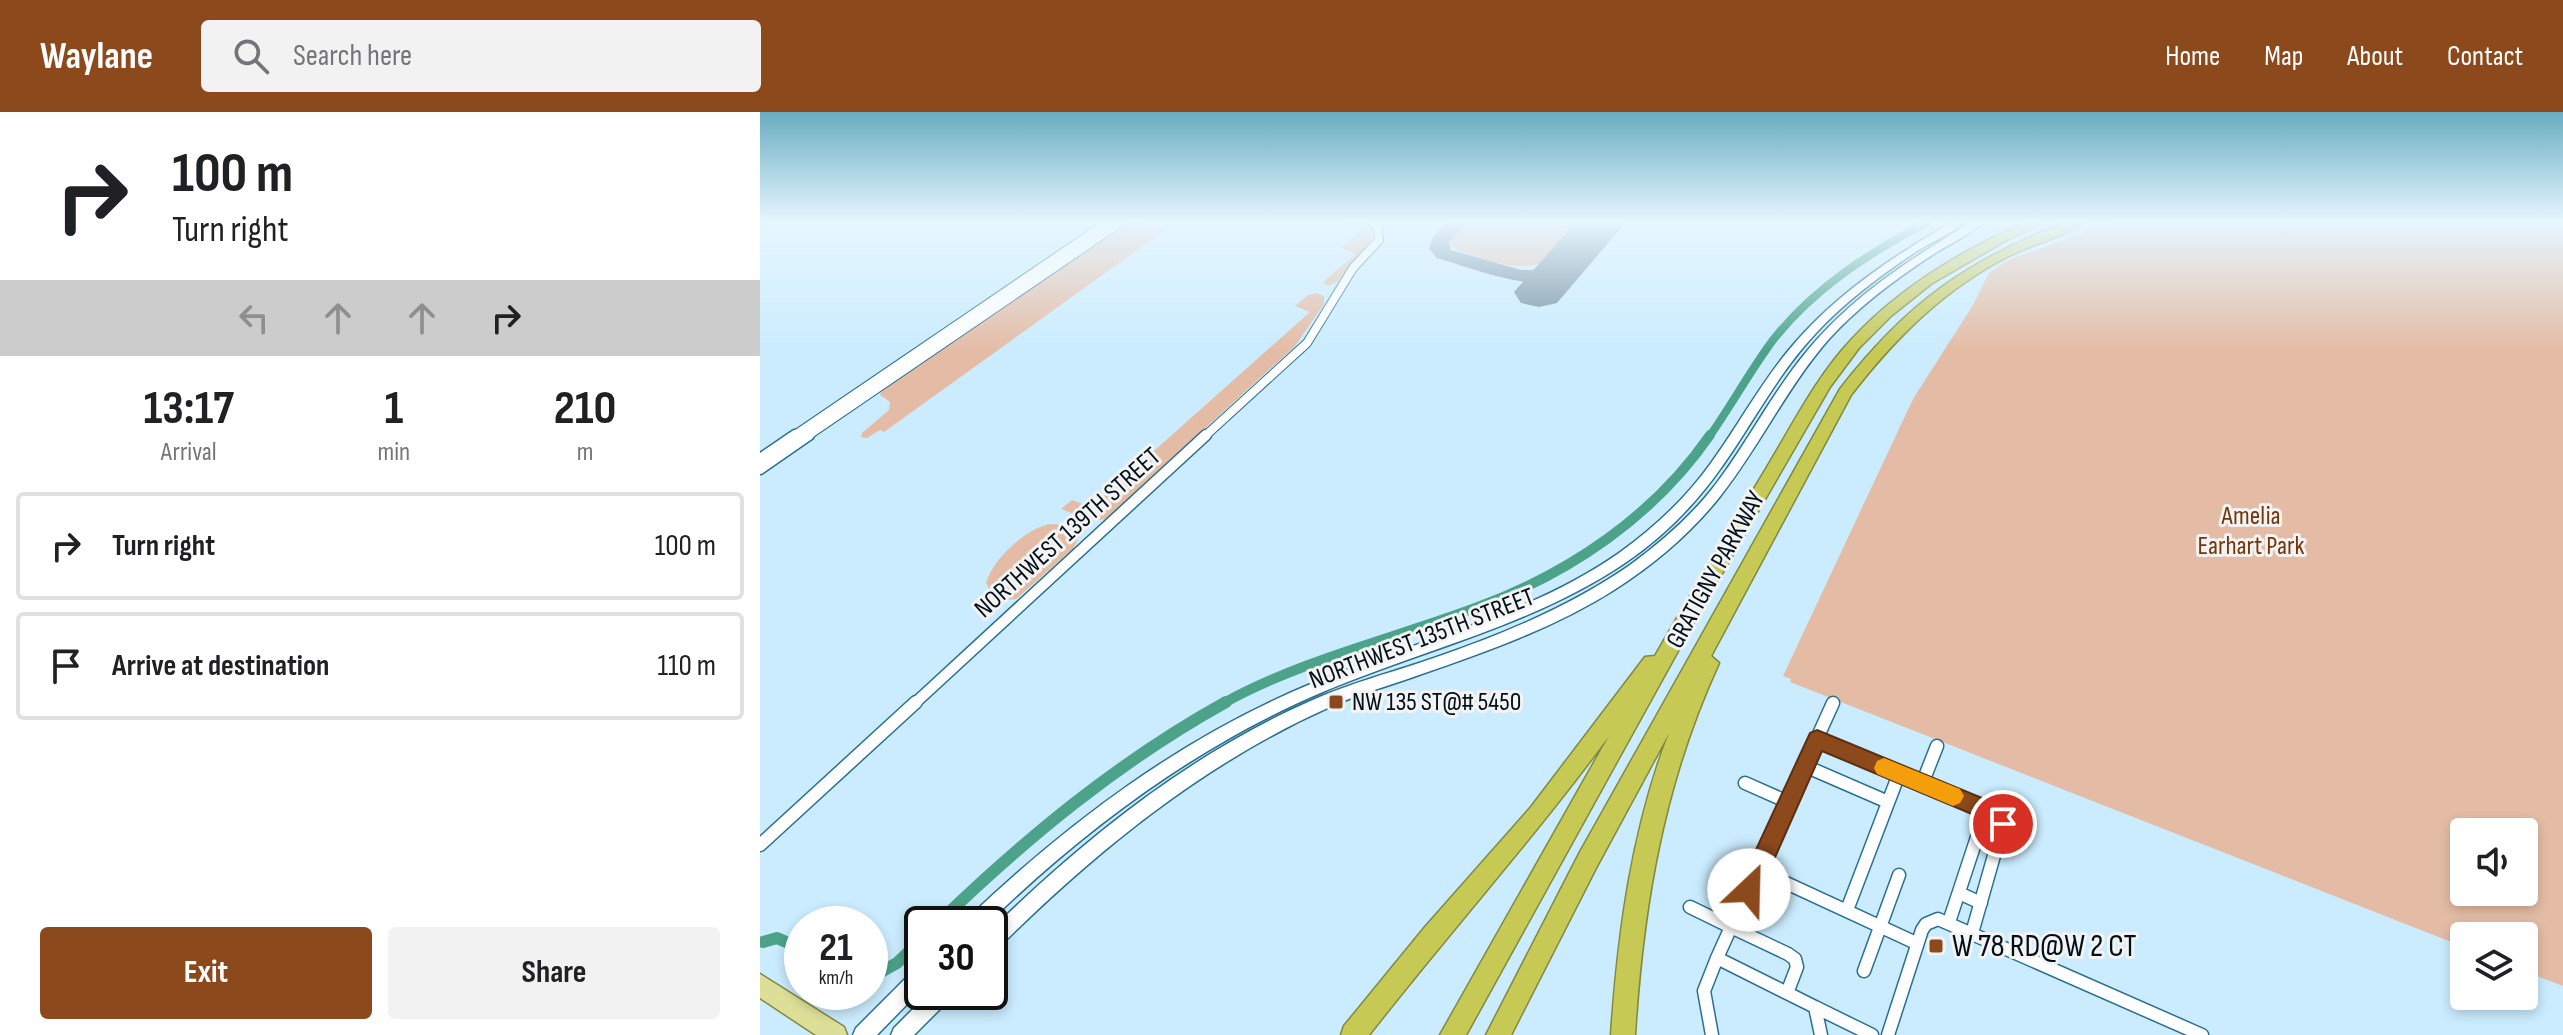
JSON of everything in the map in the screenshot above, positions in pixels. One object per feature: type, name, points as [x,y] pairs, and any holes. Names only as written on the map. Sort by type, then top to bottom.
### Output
[{"type":"highway","name":"GRATIGNY PARKWAY","points":[[1452,1035],[1687,617],[1824,385],[1854,345],[1886,313],[1926,281],[1953,265]]},
{"type":"highway","name":"GRATIGNY PARKWAY","points":[[1498,1035],[1686,680],[1734,599],[1845,393],[1874,352],[1915,311],[1980,265]]},
{"type":"highway","points":[[1623,1035],[1638,886],[1657,800],[1675,737],[1718,646],[1734,599]]},
{"type":"highway","points":[[1353,1035],[1433,935],[1539,814],[1687,617]]},
{"type":"main road","name":"NORTHWEST 135TH STREET","points":[[994,906],[1078,831],[1183,757],[1277,705],[1321,686],[1490,627],[1539,606],[1620,560],[1668,521],[1704,482],[1779,370],[1829,312],[1888,265]]},
{"type":"main road","name":"NORTHWEST 135TH STREET","points":[[1008,927],[1094,845],[1203,766],[1327,701],[1502,640],[1550,619],[1632,570],[1661,548],[1706,505],[1794,375],[1844,317],[1910,265]]},
{"type":"main road","points":[[760,985],[836,1035]]},
{"type":"main road","points":[[863,1035],[904,994]]},
{"type":"main road","points":[[901,1035],[925,1010]]},
{"type":"street","points":[[760,459],[1045,265]]},
{"type":"street","points":[[760,469],[1058,265]]},
{"type":"street","name":"NORTHWEST 139TH STREET","points":[[760,845],[1302,348],[1356,265]]},
{"type":"street","points":[[1739,910],[1833,703]]},
{"type":"street","points":[[1817,739],[2000,817],[2003,824],[1972,933]]},
{"type":"street","points":[[1922,784],[1937,746]]},
{"type":"street","points":[[1805,766],[1888,802]]},
{"type":"street","points":[[1847,910],[1899,774]]},
{"type":"street","points":[[1745,783],[1788,802]]},
{"type":"street","points":[[1949,922],[1986,810]]},
{"type":"street","points":[[1758,870],[1916,943]]},
{"type":"street","points":[[1864,971],[1899,875]]},
{"type":"street","points":[[1959,893],[1981,903]]},
{"type":"street","points":[[1690,907],[1795,959],[1797,967],[1787,993]]},
{"type":"street","points":[[1888,1035],[1916,943],[1926,924],[1933,920],[1949,922],[2202,1035]]},
{"type":"street","points":[[1712,1035],[1704,991],[1731,927]]},
{"type":"street","points":[[1717,958],[1815,1007],[1853,1031],[1872,1035]]},
{"type":"street","points":[[1815,1007],[1821,1035]]},
{"type":"green space","points":[[1063,265],[1116,265],[884,432],[880,430],[867,438],[861,437],[889,410],[890,402],[880,395],[882,390]]},
{"type":"green space","points":[[1343,265],[1351,265],[1337,282],[1328,286],[1323,282]]},
{"type":"green space","name":"Amelia Earhart Park","points":[[2000,265],[2563,265],[2563,986],[2538,976],[2538,922],[2450,922],[2450,941],[1790,682],[1791,679],[1783,676],[1913,399],[1973,305],[1989,273]]},
{"type":"green space","points":[[1317,293],[1324,296],[1324,304],[1295,346],[1106,519],[1092,521],[1061,509],[1072,500],[1091,507],[1310,312],[1295,306],[1308,295]]},
{"type":"green space","points":[[1049,524],[1077,529],[1080,535],[1073,549],[1016,599],[994,596],[986,583],[995,564],[1020,539]]},
{"type":"waterway","points":[[1709,437],[1756,364],[1789,321],[1855,265]]},
{"type":"waterway","points":[[1222,704],[1284,674],[1446,619],[1545,577],[1608,539],[1636,516],[1688,464],[1710,435]]},
{"type":"waterway","points":[[956,906],[1074,803],[1148,750],[1226,702]]},
{"type":"waterway","points":[[763,942],[777,938],[784,941]]},
{"type":"waterway","points":[[888,968],[904,956]]},
{"type":"taxiway","points":[[1482,265],[1520,276],[1554,276]]},
{"type":"runway","points":[[1539,292],[1563,265]]},
{"type":"slow traffic","points":[[1884,768],[1953,796]]},
{"type":"place","name":"NW 135 ST@# 5450","points":[[1336,702]]},
{"type":"place","name":"W 78 RD@W 2 CT","points":[[1936,946]]},
{"type":"route","points":[[1749,890],[1817,739],[1986,810],[2000,817],[2003,824]]}]
